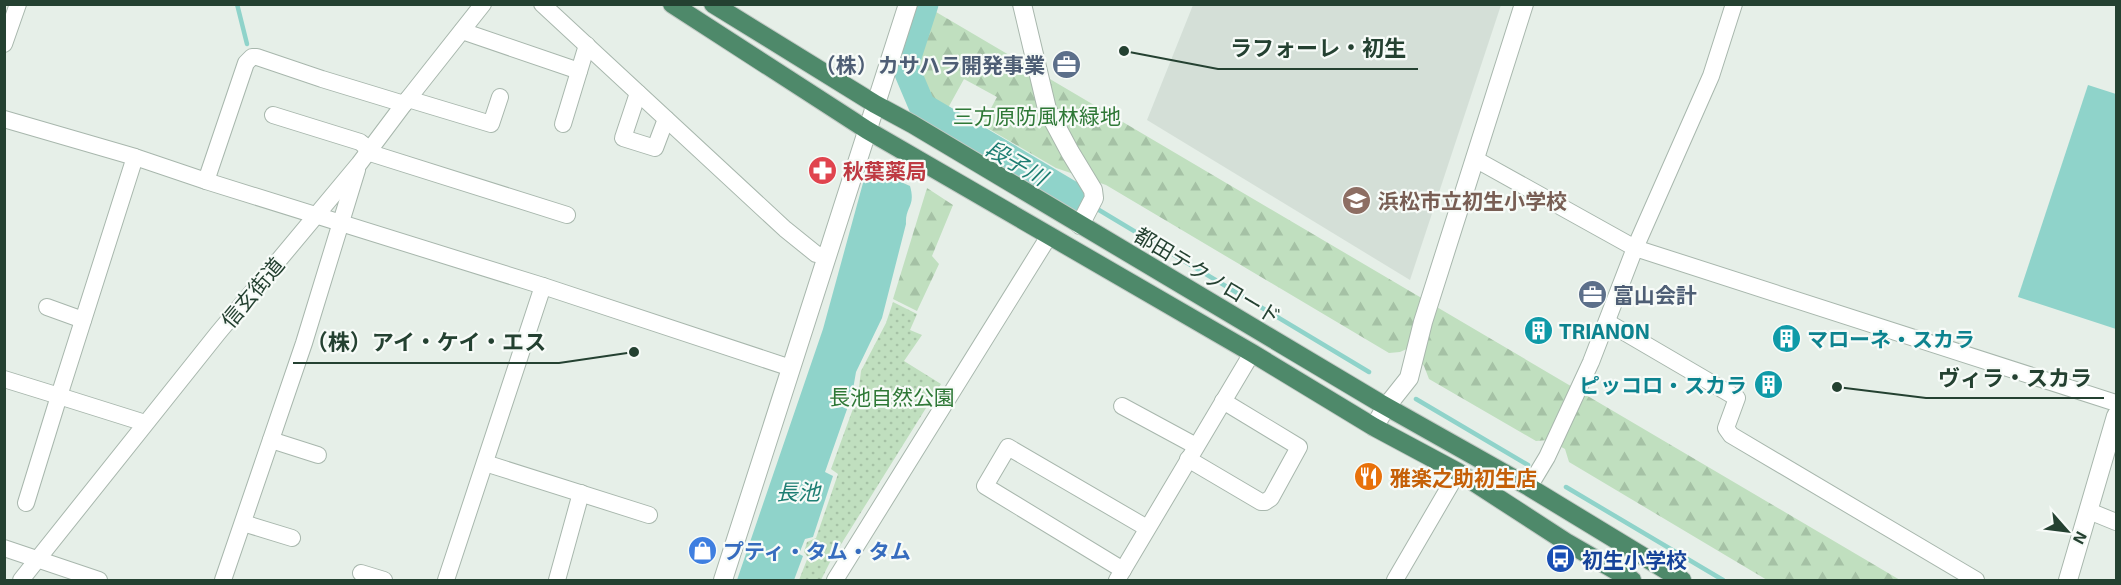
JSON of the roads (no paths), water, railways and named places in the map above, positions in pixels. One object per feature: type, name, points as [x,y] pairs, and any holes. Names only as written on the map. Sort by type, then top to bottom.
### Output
[{"type":"highway","points":[[672,4],[867,130],[1252,353],[1374,427],[1458,472],[1566,542],[1632,580]]},
{"type":"highway","name":"都田テクノロード","points":[[713,4],[875,105],[1087,212],[1386,407],[1529,487],[1682,580]]},
{"type":"street","points":[[4,44],[18,4]]},
{"type":"street","name":"信玄街道","points":[[21,580],[145,423],[363,158],[483,4]]},
{"type":"street","points":[[542,4],[786,229],[816,254],[826,256]]},
{"type":"street","points":[[723,580],[908,4]]},
{"type":"street","points":[[1022,4],[1047,110],[1091,185],[1087,212]]},
{"type":"street","points":[[1374,427],[1386,407],[1409,378],[1424,322],[1524,4]]},
{"type":"street","points":[[1529,487],[1548,457],[1608,322],[1635,248],[1711,76],[1734,4]]},
{"type":"street","points":[[462,31],[579,71]]},
{"type":"street","points":[[563,124],[587,45]]},
{"type":"street","points":[[206,181],[246,63],[252,57],[322,79],[491,124],[500,97]]},
{"type":"street","points":[[638,93],[623,138],[655,148],[666,119]]},
{"type":"street","points":[[224,580],[304,343],[365,146],[360,142],[273,115]]},
{"type":"street","points":[[4,119],[135,157],[316,214],[791,368]]},
{"type":"street","points":[[26,503],[135,157]]},
{"type":"street","points":[[363,158],[567,215]]},
{"type":"street","points":[[1475,159],[1635,248],[2116,403]]},
{"type":"street","points":[[835,580],[1049,236]]},
{"type":"street","points":[[446,580],[543,286]]},
{"type":"street","points":[[47,307],[83,320]]},
{"type":"street","points":[[1608,322],[1737,398],[1726,428],[1731,435],[1976,580]]},
{"type":"street","points":[[1147,528],[1008,447],[985,486],[1120,575],[1252,353]]},
{"type":"street","points":[[4,379],[145,423]]},
{"type":"street","points":[[1122,406],[1261,502],[1265,502],[1271,498],[1299,447],[1223,402]]},
{"type":"street","points":[[2068,580],[2116,416]]},
{"type":"street","points":[[271,440],[318,455]]},
{"type":"street","points":[[485,462],[649,515]]},
{"type":"street","points":[[1395,580],[1458,472]]},
{"type":"street","points":[[557,580],[581,493]]},
{"type":"street","points":[[2089,511],[2116,522]]},
{"type":"street","points":[[243,523],[292,538]]},
{"type":"street","points":[[4,548],[99,580]]},
{"type":"street","points":[[361,573],[384,580]]},
{"type":"water","points":[[2088,85],[2116,94],[2116,329],[2018,297]]},
{"type":"water","name":"長池","points":[[894,166],[896,171],[894,179],[910,186],[911,203],[882,318],[856,372],[852,395],[825,472],[833,476],[813,537],[805,539],[799,554],[803,556],[794,580],[737,580],[823,329],[866,172]]},
{"type":"waterway","points":[[237,4],[247,44]]},
{"type":"waterway","name":"段子川","points":[[925,4],[905,66],[922,106],[1081,200]]},
{"type":"waterway","points":[[1099,210],[1369,372]]},
{"type":"waterway","points":[[1416,399],[1528,465]]},
{"type":"waterway","points":[[1566,487],[1723,580]]},
{"type":"place","name":"ラフォーレ・初生","points":[[1124,51]]},
{"type":"place","name":"（株）カサハラ開発事業","points":[[1066,64]]},
{"type":"place","name":"秋葉薬局","points":[[822,170]]},
{"type":"place","name":"浜松市立初生小学校","points":[[1357,200]]},
{"type":"place","name":"富山会計","points":[[1592,294]]},
{"type":"place","name":"TRIANON","points":[[1538,330]]},
{"type":"place","name":"マローネ・スカラ","points":[[1786,338]]},
{"type":"place","name":"（株）アイ・ケイ・エス","points":[[634,352]]},
{"type":"place","name":"ピッコロ・スカラ","points":[[1768,384]]},
{"type":"place","name":"ヴィラ・スカラ","points":[[1837,387]]},
{"type":"place","name":"雅楽之助初生店","points":[[1369,477]]},
{"type":"place","name":"プティ・タム・タム","points":[[702,550]]},
{"type":"place","name":"初生小学校","points":[[1561,559]]},
{"type":"park label","name":"三方原防風林緑地","points":[[1037,115]]},
{"type":"park label","name":"長池自然公園","points":[[892,396]]}]
